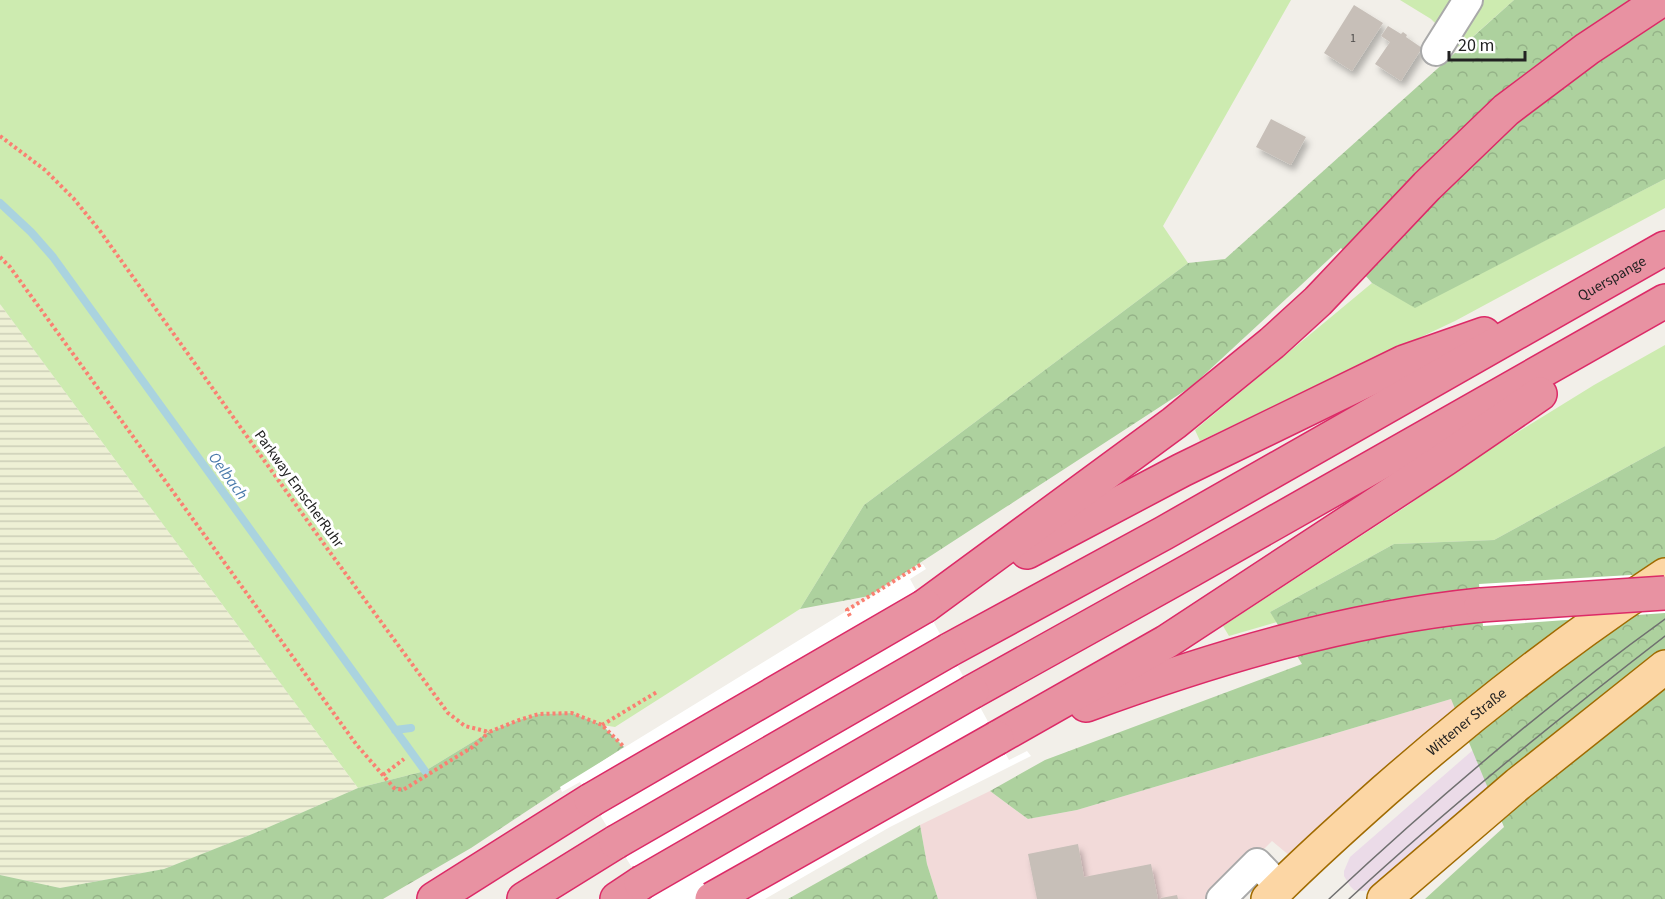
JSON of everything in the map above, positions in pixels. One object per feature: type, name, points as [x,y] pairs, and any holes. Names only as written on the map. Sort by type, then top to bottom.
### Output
[{"type":"highway","points":[[925,606],[1174,423],[1272,343],[1318,301],[1427,186],[1506,110],[1587,49],[1662,0]]},
{"type":"highway","name":"Querspange","points":[[1559,308],[1665,249]]},
{"type":"highway","points":[[629,891],[972,692],[1665,301]]},
{"type":"highway","points":[[436,897],[591,800],[925,606],[1182,470],[1404,362],[1559,308]]},
{"type":"highway","points":[[524,899],[616,842],[949,650],[1175,527],[1559,308]]},
{"type":"highway","points":[[712,899],[1166,642],[1445,459],[1665,309]]},
{"type":"highway","points":[[997,738],[1173,673],[1250,650],[1348,625],[1423,611],[1481,605],[1665,593]]},
{"type":"main road","name":"Wittener Straße","points":[[1280,895],[1338,832],[1444,738],[1552,653],[1665,575]]},
{"type":"main road","points":[[1384,899],[1518,784],[1665,667]]},
{"type":"lane","points":[[1436,51],[1468,0]]},
{"type":"lane","points":[[1221,899],[1257,863],[1280,895]]},
{"type":"path","name":"Parkway EmscherRuhr","points":[[0,136],[45,170],[74,199],[100,231],[448,713],[465,726],[489,732]]},
{"type":"path","points":[[0,256],[356,744],[394,788],[403,790],[474,746],[489,732],[519,720],[550,714],[572,713],[602,725],[624,747]]},
{"type":"path","points":[[847,610],[923,563]]},
{"type":"path","points":[[602,725],[657,692]]},
{"type":"path","points":[[383,775],[404,759]]},
{"type":"shaded area","points":[[1665,648],[1372,890],[1354,890],[1350,886],[1344,876],[1344,871],[1350,857],[1496,730]]},
{"type":"shaded area","points":[[1451,699],[1456,709],[1290,856],[1272,841],[1214,899],[938,899],[927,864],[920,825],[990,791],[1028,819],[1077,810]]},
{"type":"green space","points":[[0,0],[1291,0],[1163,226],[1188,263],[864,505],[800,609],[615,727],[602,725],[572,713],[539,714],[489,732],[425,771],[358,788],[0,304]]},
{"type":"green space","points":[[1400,0],[1514,0],[1460,48],[1431,19]]},
{"type":"green space","points":[[1514,0],[1665,0],[1665,179],[1415,308],[1372,283],[1341,248],[1192,386],[869,596],[800,609],[864,505],[1188,263],[1225,259]]},
{"type":"green space","points":[[1665,179],[1665,208],[1455,321],[1200,441],[1195,430],[1372,283],[1415,307]]},
{"type":"green space","points":[[0,304],[358,788],[164,869],[60,888],[0,875]]},
{"type":"green space","points":[[1665,345],[1665,446],[1494,540],[1394,544],[1270,612],[1277,622],[1229,636],[1223,626],[1407,506],[1461,467],[1594,385]]},
{"type":"green space","points":[[1665,446],[1665,899],[1425,899],[1504,827],[1451,699],[1077,810],[1028,819],[990,791],[1045,760],[1302,664],[1270,612],[1394,544],[1494,540]]},
{"type":"green space","points":[[572,713],[602,725],[624,747],[471,848],[383,899],[0,899],[0,875],[60,888],[164,869],[358,788],[425,771],[489,732],[519,720],[539,714]]},
{"type":"green space","points":[[920,825],[927,864],[938,899],[788,899]]},
{"type":"pier","points":[[923,564],[926,569],[910,579],[1009,760],[1027,751],[1031,756],[890,827],[765,899],[651,899],[580,782],[562,792],[560,787]]},
{"type":"pier","points":[[1665,573],[1665,613],[1483,626],[1479,584]]},
{"type":"building","points":[[1354,5],[1383,23],[1352,71],[1324,53]]},
{"type":"building","points":[[1388,26],[1401,34],[1403,32],[1407,35],[1406,37],[1422,48],[1401,81],[1375,64],[1390,42],[1381,36]]},
{"type":"building","points":[[1271,119],[1306,137],[1291,165],[1256,147]]},
{"type":"building","points":[[1078,844],[1084,877],[1151,864],[1158,899],[1037,899],[1028,854]]},
{"type":"building","points":[[1177,895],[1178,899],[1161,899],[1161,898]]},
{"type":"waterway","name":"Oelbach","points":[[0,203],[31,232],[53,257],[425,771]]},
{"type":"waterway","points":[[395,730],[411,728]]},
{"type":"tram line","points":[[1329,899],[1492,754],[1621,651],[1665,619]]},
{"type":"tram line","points":[[1349,899],[1504,764],[1665,636]]}]
